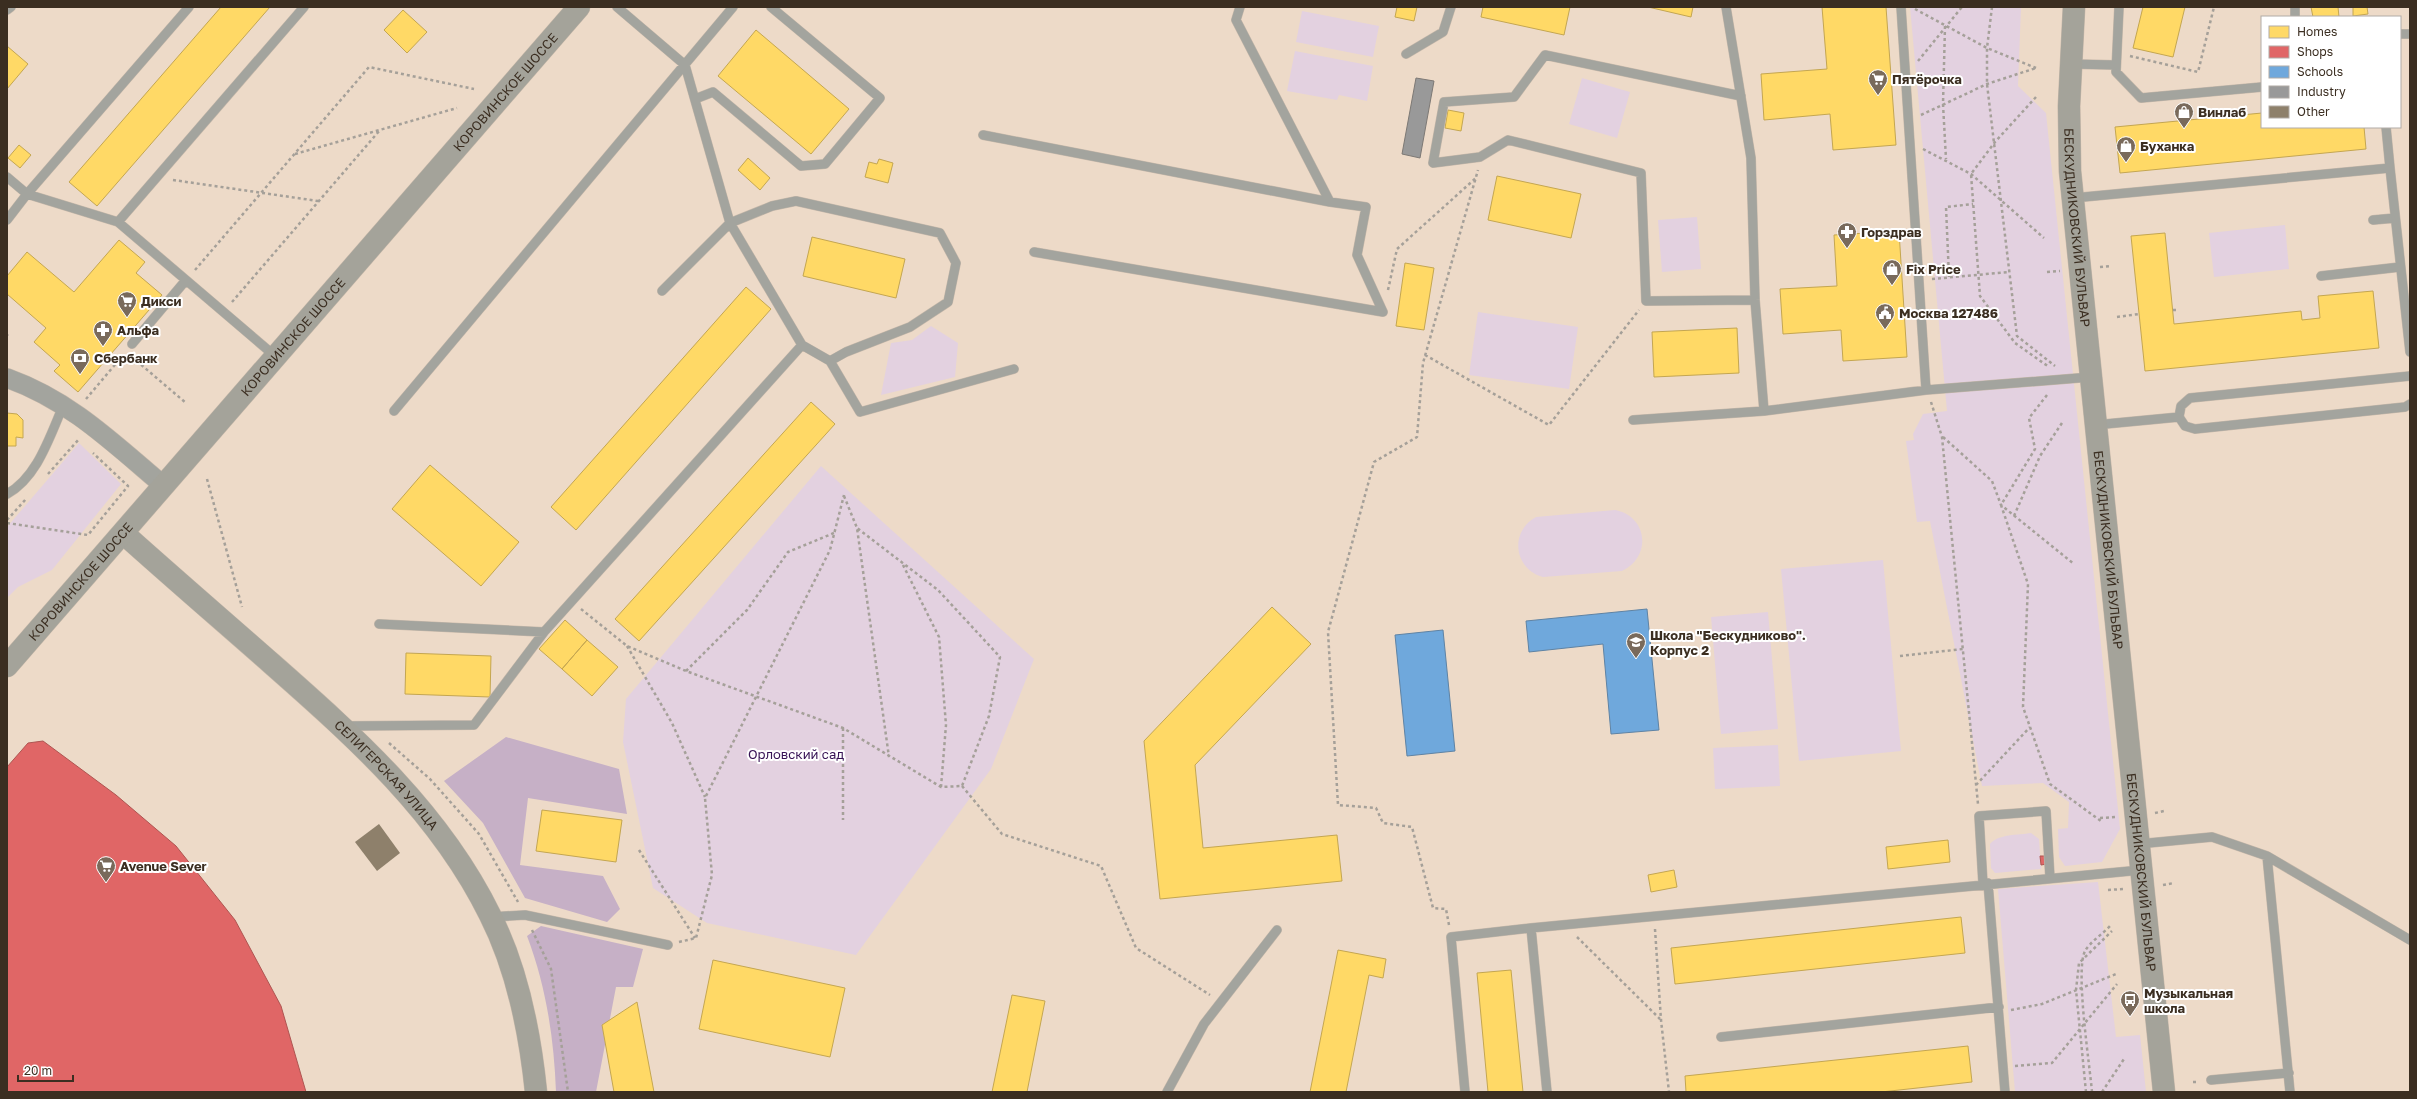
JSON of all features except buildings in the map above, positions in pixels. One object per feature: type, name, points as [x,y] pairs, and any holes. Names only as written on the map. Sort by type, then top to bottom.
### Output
[{"type":"street","name":"КОРОВИНСКОЕ ШОССЕ","points":[[7,666],[579,7]]},
{"type":"street","name":"БЕСКУДНИКОВСКИЙ БУЛЬВАР","points":[[2074,7],[2068,106],[2073,198],[2164,1092]]},
{"type":"street","points":[[7,378],[39,390],[64,404],[86,432],[164,486]]},
{"type":"street","name":"СЕЛИГЕРСКАЯ УЛИЦА","points":[[123,533],[342,726],[418,804],[440,832],[476,887],[491,917],[518,994],[528,1036],[536,1092]]},
{"type":"lane","points":[[7,10],[11,7]]},
{"type":"lane","points":[[7,220],[27,194],[189,7]]},
{"type":"lane","points":[[118,222],[304,7]]},
{"type":"lane","points":[[617,7],[685,65],[730,223],[802,345],[830,361],[860,412],[1014,369]]},
{"type":"lane","points":[[394,411],[733,7]]},
{"type":"lane","points":[[695,99],[713,92],[801,166],[826,164],[880,98],[771,7]]},
{"type":"lane","points":[[1240,7],[1236,20],[1330,202]]},
{"type":"lane","points":[[1406,54],[1442,32],[1451,7]]},
{"type":"lane","points":[[1726,7],[1751,158],[1755,300],[1764,411]]},
{"type":"lane","points":[[1901,7],[1926,390]]},
{"type":"lane","points":[[2119,7],[2115,65],[2116,72],[2141,98],[2261,87]]},
{"type":"lane","points":[[1741,96],[1545,55],[1514,98],[1444,102],[1433,163],[1480,157],[1508,140],[1641,173],[1646,301],[1755,300]]},
{"type":"lane","points":[[2071,64],[2115,65]]},
{"type":"lane","points":[[2386,128],[2410,352]]},
{"type":"lane","points":[[983,135],[1330,202],[1366,207],[1357,255],[1383,312]]},
{"type":"lane","points":[[2073,198],[2390,168]]},
{"type":"lane","points":[[7,176],[27,194],[118,222],[276,356]]},
{"type":"lane","points":[[662,291],[730,223],[772,206],[796,202],[940,233],[956,263],[948,302],[910,327],[846,352],[830,361]]},
{"type":"lane","points":[[2373,220],[2395,218]]},
{"type":"lane","points":[[1034,252],[1383,312]]},
{"type":"lane","points":[[2321,276],[2400,267]]},
{"type":"lane","points":[[132,344],[186,280]]},
{"type":"lane","points":[[342,726],[474,725],[544,632],[573,602],[802,345]]},
{"type":"lane","points":[[1633,420],[1764,411],[1926,390],[2091,376]]},
{"type":"lane","points":[[2410,376],[2190,398],[2181,406],[2179,417],[2185,426],[2195,429],[2405,407],[2410,404]]},
{"type":"lane","points":[[7,494],[16,489],[36,466],[64,404]]},
{"type":"lane","points":[[2095,425],[2179,417]]},
{"type":"lane","points":[[379,624],[544,632]]},
{"type":"lane","points":[[2005,1092],[1999,1009],[1979,816],[2046,812],[2050,878]]},
{"type":"lane","points":[[2138,844],[2212,837],[2267,856],[2410,940]]},
{"type":"lane","points":[[2267,856],[2290,1092]]},
{"type":"lane","points":[[1465,1092],[1452,937],[1654,915],[1986,883],[2141,870]]},
{"type":"lane","points":[[491,917],[525,915],[668,944]]},
{"type":"lane","points":[[1530,928],[1547,1092]]},
{"type":"lane","points":[[1167,1092],[1204,1024],[1277,930]]},
{"type":"lane","points":[[1721,1037],[1999,1009]]},
{"type":"lane","points":[[2211,1080],[2289,1073]]},
{"type":"path","points":[[1909,121],[1987,84],[2036,68],[1987,48],[1911,7]]},
{"type":"path","points":[[1906,78],[1945,26],[1962,7]]},
{"type":"path","points":[[1992,7],[1987,48],[1987,84],[1994,142],[2001,201],[2016,336],[2057,367],[2049,367],[2015,343],[1980,296],[1978,275],[1971,174],[1994,142],[2036,97]]},
{"type":"path","points":[[2116,53],[2198,72],[2214,7]]},
{"type":"path","points":[[1945,26],[1943,104],[1946,159]]},
{"type":"path","points":[[186,280],[369,67],[474,89]]},
{"type":"path","points":[[294,154],[458,108]]},
{"type":"path","points":[[223,312],[380,130]]},
{"type":"path","points":[[1910,143],[1946,159],[1971,174],[2044,238]]},
{"type":"path","points":[[1452,937],[1446,910],[1433,908],[1412,827],[1383,823],[1376,808],[1338,805],[1328,632],[1374,462],[1417,437],[1425,356],[1477,177],[1480,157]]},
{"type":"path","points":[[1383,312],[1397,249],[1477,177]]},
{"type":"path","points":[[156,178],[319,201]]},
{"type":"path","points":[[1949,277],[1946,207],[1973,204]]},
{"type":"path","points":[[2098,267],[2111,266]]},
{"type":"path","points":[[2047,272],[2063,271]]},
{"type":"path","points":[[1919,280],[2009,272]]},
{"type":"path","points":[[1425,356],[1549,425],[1646,301]]},
{"type":"path","points":[[2117,317],[2139,314]]},
{"type":"path","points":[[85,400],[126,352],[186,403]]},
{"type":"path","points":[[2001,505],[2035,450],[2028,418],[2058,380]]},
{"type":"path","points":[[1926,390],[1942,437],[1979,816]]},
{"type":"path","points":[[2014,516],[2040,456],[2062,423]]},
{"type":"path","points":[[84,444],[86,432]]},
{"type":"path","points":[[43,480],[86,432]]},
{"type":"path","points":[[1942,437],[1992,481],[2028,584],[2023,707],[2050,784],[2101,820],[2119,816]]},
{"type":"path","points":[[7,523],[88,535],[128,486],[90,449]]},
{"type":"path","points":[[207,479],[242,607]]},
{"type":"path","points":[[705,798],[830,550],[844,495],[857,528],[889,757]]},
{"type":"path","points":[[7,520],[28,497]]},
{"type":"path","points":[[2001,505],[2074,564]]},
{"type":"path","points":[[857,528],[938,590],[1000,657],[990,716],[962,786]]},
{"type":"path","points":[[686,671],[747,610],[788,552],[835,533]]},
{"type":"path","points":[[903,563],[939,637],[946,725],[942,787]]},
{"type":"path","points":[[573,602],[627,646],[686,671],[757,695],[843,728],[889,757],[942,787],[962,786]]},
{"type":"path","points":[[627,646],[672,723],[705,798],[712,876],[696,938]]},
{"type":"path","points":[[1900,656],[1963,650]]},
{"type":"path","points":[[1976,786],[2030,727]]},
{"type":"path","points":[[843,728],[843,820]]},
{"type":"path","points":[[962,786],[1002,834],[1101,866],[1136,948],[1221,1002]]},
{"type":"path","points":[[2152,813],[2164,812]]},
{"type":"path","points":[[639,850],[696,938]]},
{"type":"path","points":[[2160,885],[2174,884]]},
{"type":"path","points":[[2108,890],[2127,888]]},
{"type":"path","points":[[1654,915],[1661,1020],[1669,1092]]},
{"type":"path","points":[[1563,924],[1661,1020]]},
{"type":"path","points":[[2092,1092],[2082,988],[2083,959],[2085,951],[2111,925]]},
{"type":"path","points":[[2086,1092],[2081,1028],[2076,990],[2079,964],[2112,930]]},
{"type":"path","points":[[668,944],[696,938]]},
{"type":"path","points":[[1999,1009],[2042,1004],[2116,974]]},
{"type":"path","points":[[2003,1066],[2052,1063],[2117,984]]},
{"type":"path","points":[[2102,1092],[2124,1059]]},
{"type":"green space","points":[[1910,7],[2021,7],[2018,86],[2046,113],[2120,829],[2102,862],[2065,866],[2059,857],[2058,829],[2068,828],[2069,802],[2043,783],[1982,786],[1930,521],[1917,522],[1906,441],[1914,440],[1913,434],[1923,414],[1947,411]]},
{"type":"green space","points":[[1302,11],[1379,26],[1373,57],[1296,42]]},
{"type":"green space","points":[[1295,51],[1373,66],[1367,101],[1339,95],[1337,100],[1287,91]]},
{"type":"green space","points":[[1582,78],[1630,92],[1617,138],[1569,124]]},
{"type":"green space","points":[[1697,217],[1701,269],[1662,272],[1658,220]]},
{"type":"green space","points":[[2285,225],[2289,269],[2214,277],[2209,233]]},
{"type":"green space","points":[[1478,312],[1578,327],[1569,389],[1469,375]]},
{"type":"green space","points":[[931,326],[958,343],[955,377],[881,395],[891,343],[912,340]]},
{"type":"green space","points":[[79,443],[121,484],[52,570],[18,587],[7,598],[7,527]]},
{"type":"green space","name":"Орловский сад","points":[[821,466],[1034,659],[991,769],[856,955],[707,923],[653,888],[623,742],[626,699]]},
{"type":"green space","points":[[1615,510],[1626,514],[1634,520],[1640,528],[1642,538],[1642,547],[1638,556],[1632,565],[1622,571],[1543,577],[1533,573],[1521,558],[1518,550],[1519,540],[1527,524],[1536,517]]},
{"type":"green space","points":[[1883,560],[1901,751],[1799,761],[1781,569]]},
{"type":"green space","points":[[1768,612],[1778,729],[1721,734],[1711,617]]},
{"type":"green space","points":[[1778,745],[1780,786],[1715,789],[1713,748]]},
{"type":"green space","points":[[2031,833],[2039,839],[2041,869],[1995,873],[1991,868],[1990,844],[1998,838]]},
{"type":"green space","points":[[2098,882],[2116,1037],[2140,1035],[2146,1092],[2015,1092],[1998,889]]},
{"type":"shaded area","points":[[506,737],[619,769],[627,814],[528,798],[520,865],[603,876],[620,909],[607,922],[525,898],[483,823],[444,781]]},
{"type":"shaded area","points":[[541,926],[643,949],[633,987],[616,987],[596,1092],[556,1092],[548,1012],[534,955],[527,936]]},
{"type":"place","name":"Пятёрочка","points":[[1878,96]]},
{"type":"place","name":"Винлаб","points":[[2184,129]]},
{"type":"place","name":"Буханка","points":[[2126,163]]},
{"type":"place","name":"Горздрав","points":[[1847,249]]},
{"type":"place","name":"Fix Price","points":[[1892,286]]},
{"type":"place","name":"Дикси","points":[[127,318]]},
{"type":"place","name":"Москва 127486","points":[[1885,330]]},
{"type":"place","name":"Альфа","points":[[103,347]]},
{"type":"place","name":"Сбербанк","points":[[80,375]]},
{"type":"place","name":"Школа \"Бескудниково\". Корпус 2","points":[[1636,659]]},
{"type":"place","name":"Avenue Sever","points":[[106,883]]},
{"type":"place","name":"Музыкальная школа","points":[[2130,1017]]}]
